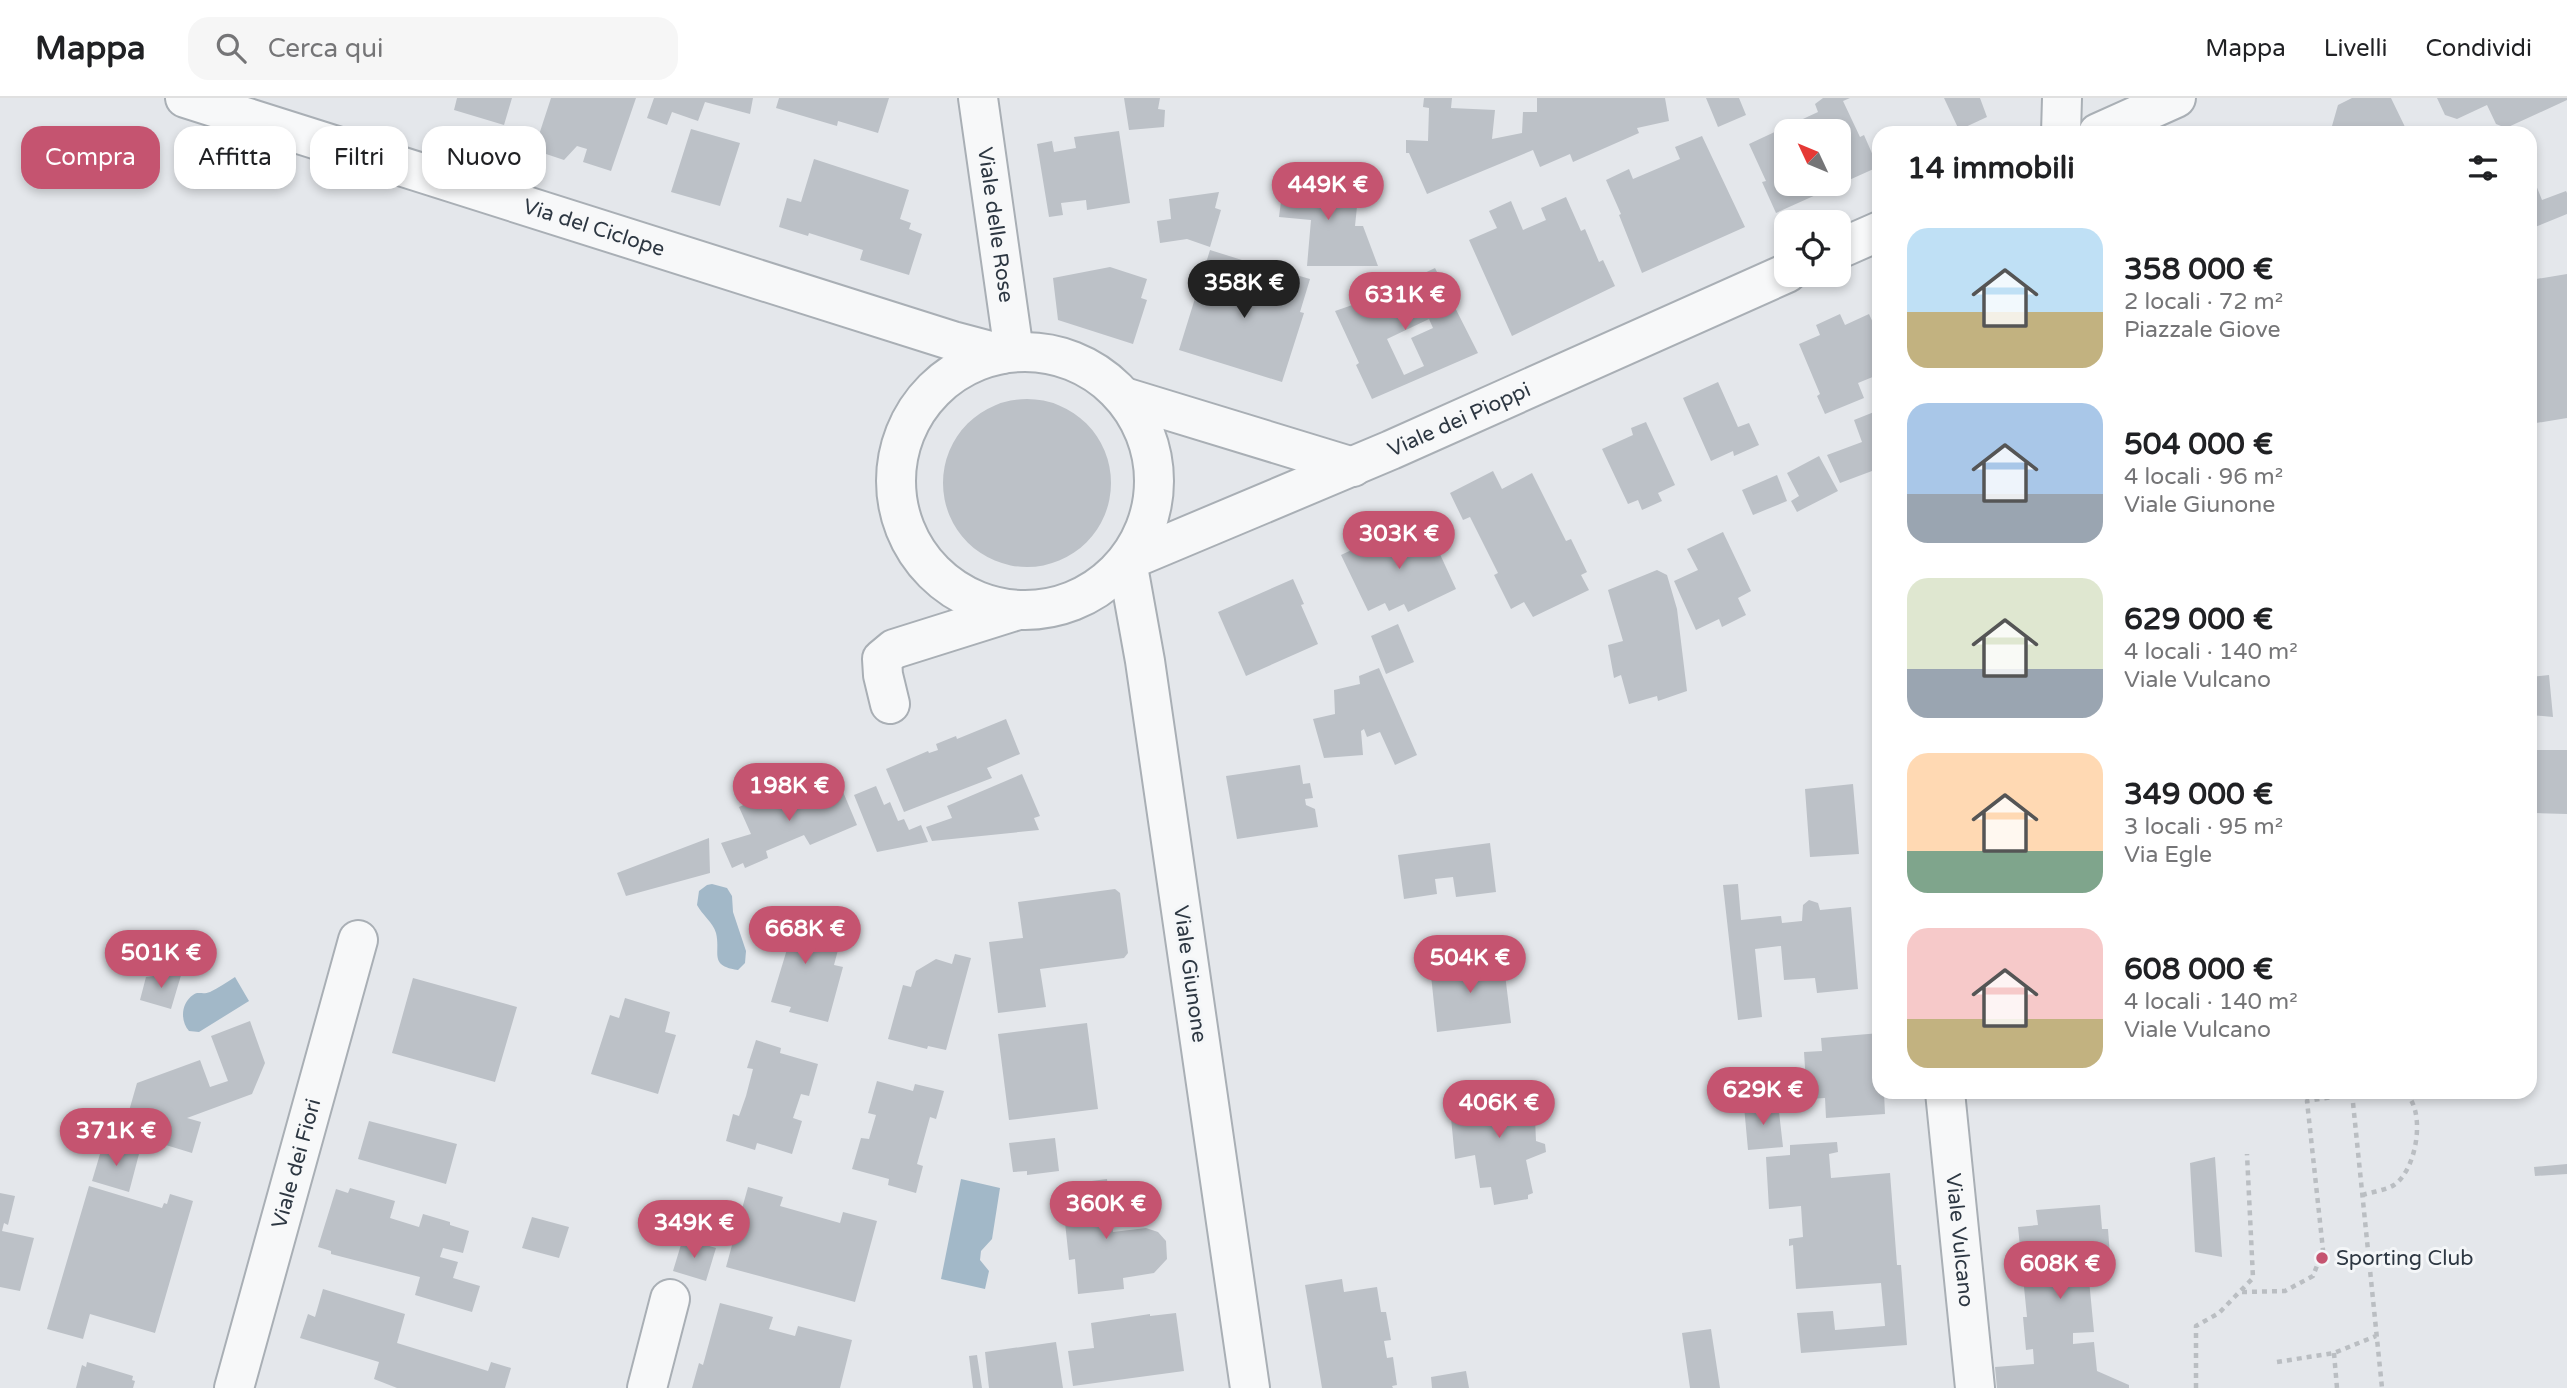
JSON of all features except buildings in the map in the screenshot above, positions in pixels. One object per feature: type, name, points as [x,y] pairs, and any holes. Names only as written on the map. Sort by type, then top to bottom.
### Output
[{"type":"street","name":"Via del Ciclope","points":[[185,98],[953,341],[1008,353]]},
{"type":"street","name":"Viale delle Rose","points":[[978,98],[1008,353]]},
{"type":"street","points":[[2061,126],[2062,98]]},
{"type":"street","points":[[2114,126],[2176,98]]},
{"type":"street","points":[[1851,244],[1872,235]]},
{"type":"street","name":"Viale dei Pioppi","points":[[1127,561],[1353,467],[1774,279]]},
{"type":"street","points":[[890,704],[882,659],[894,649],[1015,611],[1047,609],[1077,600],[1105,584],[1127,561],[1143,536],[1152,508],[1155,478],[1151,449],[1140,422],[1124,397],[1101,376],[1074,361],[1045,353],[1008,353],[967,366],[936,387],[913,416],[899,452],[895,488],[903,525],[920,558],[946,584],[978,603],[1015,611]]},
{"type":"street","points":[[1124,397],[1353,467]]},
{"type":"street","name":"Viale Giunone","points":[[1127,561],[1143,649],[1250,1388]]},
{"type":"street","name":"Viale dei Fiori","points":[[234,1388],[358,940]]},
{"type":"street","name":"Viale Vulcano","points":[[1946,1099],[1975,1388]]},
{"type":"street","points":[[647,1388],[670,1299]]},
{"type":"path","points":[[2242,1292],[2285,1291],[2313,1276],[2323,1250],[2307,1101],[2318,1099]]},
{"type":"path","points":[[2353,1099],[2382,1388]]},
{"type":"path","points":[[2362,1195],[2394,1185],[2412,1160],[2417,1124],[2411,1099]]},
{"type":"path","points":[[2196,1388],[2196,1326],[2219,1313],[2253,1278],[2247,1154]]},
{"type":"path","points":[[2277,1362],[2334,1353],[2376,1336]]},
{"type":"path","points":[[2334,1353],[2337,1388]]},
{"type":"water","points":[[712,884],[727,888],[732,896],[733,912],[746,951],[745,963],[738,970],[719,962],[715,929],[697,905],[699,891]]},
{"type":"water","points":[[235,977],[249,1001],[199,1032],[189,1031],[183,1012],[189,998],[195,994],[210,992]]},
{"type":"water","points":[[961,1179],[1000,1188],[992,1239],[981,1251],[980,1260],[989,1271],[985,1289],[941,1279]]},
{"type":"place","name":"Sporting Club","points":[[2322,1258]]}]
